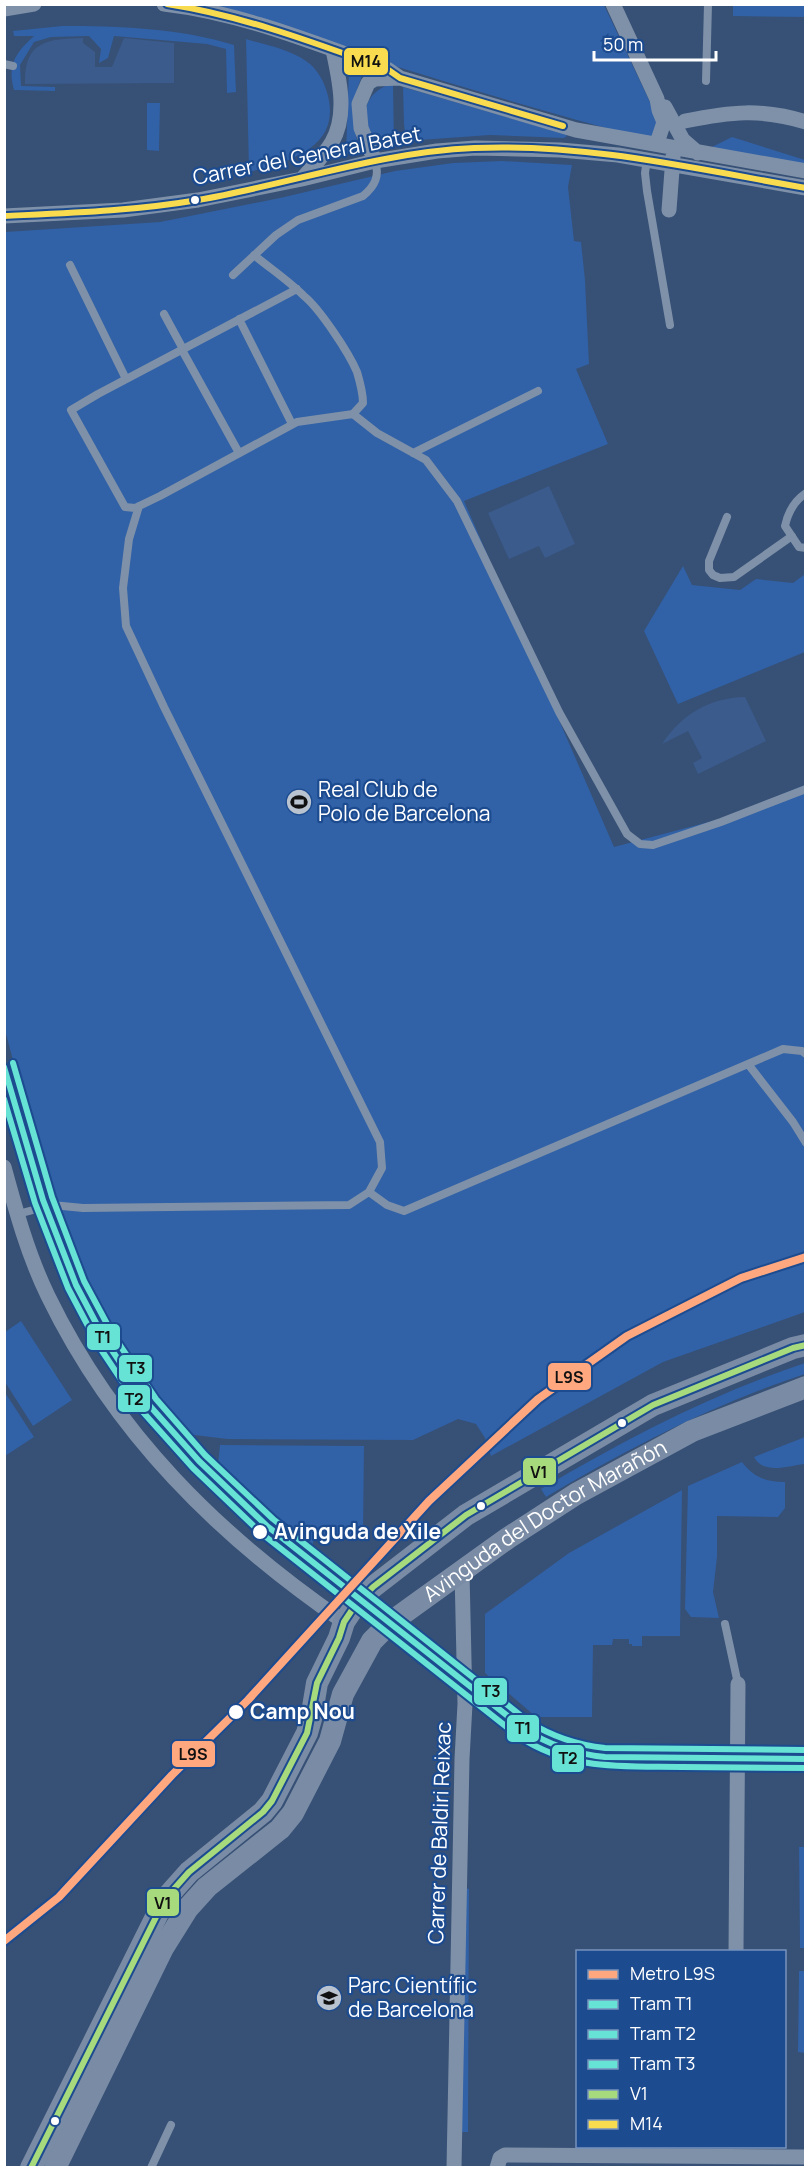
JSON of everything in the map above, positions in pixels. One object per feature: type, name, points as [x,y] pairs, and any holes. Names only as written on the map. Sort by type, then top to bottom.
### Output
[{"type":"street","points":[[4,9],[34,4]]},
{"type":"street","points":[[164,4],[215,13],[268,27],[387,69],[400,78],[576,130],[806,171]]},
{"type":"street","points":[[613,4],[657,99],[664,122],[658,140],[654,144]]},
{"type":"street","points":[[302,179],[332,142],[338,127],[340,93],[333,50]]},
{"type":"street","points":[[375,161],[361,128],[359,104],[368,83],[375,79],[400,78]]},
{"type":"street","points":[[657,99],[668,110],[683,140],[698,153]]},
{"type":"street","points":[[685,121],[731,112],[770,114],[806,122]]},
{"type":"street","name":"Carrer del General Batet","points":[[4,216],[123,210],[198,200],[302,179],[375,161],[437,151],[502,147],[618,155],[806,188]]},
{"type":"street","points":[[669,210],[674,148]]},
{"type":"street","points":[[4,1167],[25,1239],[48,1296],[95,1380],[153,1458],[189,1496],[275,1572],[372,1641]]},
{"type":"street","name":"Avinguda del Doctor Marañón","points":[[31,2168],[165,1899],[189,1872],[263,1812],[282,1785],[307,1733],[316,1683],[339,1638],[344,1622],[354,1607],[373,1587],[466,1515],[653,1406],[793,1348],[806,1345]]},
{"type":"street","name":"Avinguda del Doctor Marañón","points":[[55,2168],[163,1948],[188,1908],[207,1887],[280,1829],[293,1813],[330,1741],[343,1694],[372,1641],[390,1623],[508,1538],[576,1494],[682,1437],[806,1387]]},
{"type":"street","name":"Carrer de Baldiri Reixac","points":[[453,2168],[465,1704],[462,1572]]},
{"type":"street","points":[[736,1950],[738,1684]]},
{"type":"street","points":[[497,2168],[500,2158],[505,2155],[806,2157]]},
{"type":"lane","points":[[706,81],[708,4]]},
{"type":"lane","points":[[647,159],[645,173],[670,325]]},
{"type":"lane","points":[[232,275],[298,220],[363,196],[376,181],[378,170],[375,161]]},
{"type":"lane","points":[[254,255],[306,297],[327,324],[356,371],[363,394],[363,403],[353,414],[292,424],[139,506],[125,507],[71,410],[182,349],[297,290]]},
{"type":"lane","points":[[70,265],[126,379]]},
{"type":"lane","points":[[164,314],[239,453]]},
{"type":"lane","points":[[239,320],[292,424]]},
{"type":"lane","points":[[413,453],[538,391]]},
{"type":"lane","points":[[353,414],[377,433],[426,460],[457,501],[559,712],[627,834],[632,839],[640,844],[653,844],[721,822],[806,789]]},
{"type":"lane","points":[[806,493],[799,498],[788,513],[785,526],[799,547],[806,548]]},
{"type":"lane","points":[[18,1215],[52,1205],[83,1208],[349,1205],[369,1192],[382,1168],[380,1142],[126,626],[123,588],[129,539],[139,506]]},
{"type":"lane","points":[[727,517],[709,561],[709,570],[720,578],[734,577],[792,536]]},
{"type":"lane","points":[[369,1192],[387,1205],[404,1211],[783,1049],[802,1051],[806,1054]]},
{"type":"lane","points":[[748,1064],[793,1122],[806,1143]]},
{"type":"lane","points":[[725,1624],[738,1684]]},
{"type":"lane","points":[[151,2168],[171,2125]]},
{"type":"shaded area","points":[[198,5],[604,5],[658,119],[652,136],[644,138],[476,91]]},
{"type":"shaded area","points":[[733,5],[805,5],[805,17],[733,16]]},
{"type":"shaded area","points":[[62,26],[170,32],[234,45],[236,92],[227,93],[226,49],[207,44],[114,36],[108,58],[99,63],[101,49],[89,36],[51,37],[34,42],[20,65],[21,86],[55,87],[55,91],[14,90],[12,66],[14,60],[34,36],[14,36],[13,31]]},
{"type":"shaded area","points":[[83,38],[83,43],[95,52],[95,67],[112,67],[124,38],[174,43],[174,83],[25,84],[29,59],[40,45],[59,40]]},
{"type":"shaded area","points":[[246,39],[285,50],[310,64],[325,86],[330,114],[327,128],[308,150],[280,163],[249,172]]},
{"type":"shaded area","points":[[349,69],[363,74],[354,103],[355,131],[360,150],[346,154]]},
{"type":"shaded area","points":[[393,84],[394,142],[381,140],[372,134],[365,116],[372,96]]},
{"type":"shaded area","points":[[403,87],[567,136],[564,138],[490,135],[406,141]]},
{"type":"shaded area","points":[[147,103],[160,103],[159,151],[147,150]]},
{"type":"shaded area","points":[[732,137],[805,160],[805,167],[706,150]]},
{"type":"shaded area","name":"Real Club de Polo de Barcelona","points":[[502,161],[572,165],[568,187],[574,241],[581,242],[589,364],[576,369],[608,444],[464,501],[614,847],[720,819],[805,785],[805,1312],[663,1362],[491,1456],[485,1438],[476,1424],[458,1419],[413,1440],[227,1439],[178,1433],[125,1362],[72,1261],[49,1197],[5,1030],[5,232],[160,222],[280,198],[395,171],[453,163]]},
{"type":"shaded area","points":[[549,486],[575,544],[545,558],[539,546],[509,559],[488,513]]},
{"type":"shaded area","points":[[683,566],[692,585],[740,590],[756,579],[793,583],[805,574],[805,652],[678,704],[644,631]]},
{"type":"shaded area","points":[[745,697],[766,741],[698,774],[693,763],[702,758],[688,731],[662,744],[678,724],[697,710],[708,704]]},
{"type":"shaded area","points":[[21,1321],[72,1400],[33,1426],[5,1382],[5,1332]]},
{"type":"shaded area","points":[[805,1363],[805,1374],[738,1399],[672,1428],[546,1497],[541,1489],[703,1403]]},
{"type":"shaded area","points":[[4,1391],[34,1437],[5,1456],[4,1456]]},
{"type":"shaded area","points":[[805,1437],[804,1464],[770,1468],[758,1463],[754,1457]]},
{"type":"shaded area","points":[[220,1445],[364,1446],[363,1536],[314,1537],[313,1544],[280,1527],[217,1474]]},
{"type":"shaded area","points":[[742,1462],[761,1478],[785,1482],[785,1508],[778,1517],[717,1516],[717,1557],[713,1592],[719,1618],[691,1617],[685,1609],[688,1486]]},
{"type":"shaded area","points":[[682,1490],[680,1636],[642,1636],[642,1646],[632,1646],[629,1644],[629,1639],[613,1639],[612,1645],[593,1645],[592,1717],[536,1717],[485,1673],[485,1614],[569,1553]]},
{"type":"shaded area","points":[[799,1847],[805,1847],[805,1948],[800,1948]]},
{"type":"shaded area","points":[[459,1886],[469,1889],[468,2132],[460,2132]]},
{"type":"shaded area","points":[[799,1971],[805,1971],[805,2053],[798,2052]]},
{"type":"metro line","name":"L9S","points":[[4,1941],[59,1897],[172,1775],[248,1700],[429,1501],[538,1399],[627,1336],[741,1278],[806,1257]]},
{"type":"tram line","name":"T3","points":[[13,1063],[52,1197],[84,1281],[113,1335],[156,1399],[205,1455],[273,1519],[529,1722],[556,1736],[585,1745],[605,1748],[806,1750]]},
{"type":"tram line","name":"T1","points":[[4,1067],[43,1200],[76,1285],[105,1340],[149,1405],[199,1461],[267,1526],[524,1729],[543,1740],[583,1754],[605,1757],[806,1759]]},
{"type":"tram line","name":"T2","points":[[4,1099],[35,1203],[68,1288],[98,1345],[142,1411],[193,1468],[261,1533],[518,1736],[538,1747],[577,1761],[618,1766],[806,1768]]},
{"type":"transit line","name":"M14","points":[[167,4],[196,9],[279,31],[387,69],[400,78],[563,126]]},
{"type":"transit line","name":"M14","points":[[4,216],[101,211],[174,204],[370,162],[474,148],[558,149],[599,153],[806,188]]},
{"type":"transit line","name":"V1","points":[[31,2168],[165,1899],[189,1872],[263,1812],[272,1801],[307,1733],[317,1683],[339,1638],[344,1622],[354,1607],[373,1587],[466,1515],[653,1405],[793,1348],[806,1345]]},
{"type":"place","name":"Real Club de Polo de Barcelona","points":[[299,802]]},
{"type":"place","name":"Avinguda de Xile","points":[[260,1532]]},
{"type":"place","name":"Camp Nou","points":[[236,1712]]},
{"type":"place","name":"Parc Científic de Barcelona","points":[[329,1998]]}]
